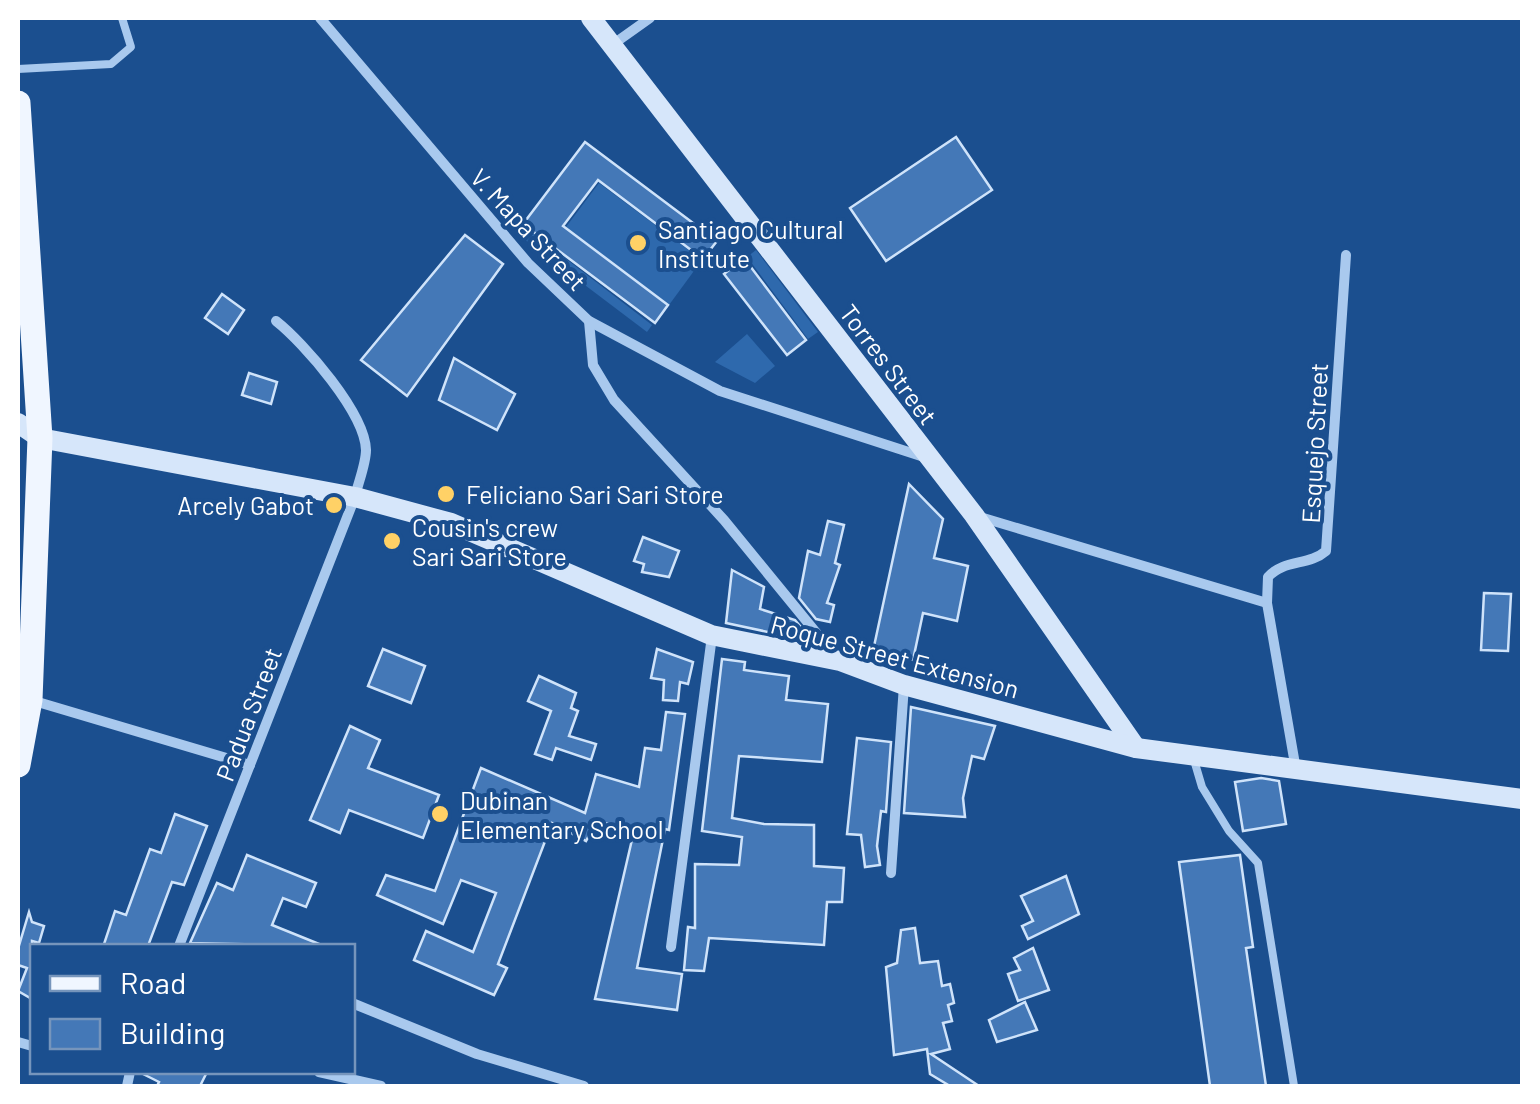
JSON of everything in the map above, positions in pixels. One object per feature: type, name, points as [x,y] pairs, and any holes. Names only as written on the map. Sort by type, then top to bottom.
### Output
[{"type":"main road","points":[[18,103],[24,270],[40,438],[30,700],[18,764]]},
{"type":"street","name":"V. Mapa Street","points":[[320,18],[528,263],[590,321],[720,391],[930,458]]},
{"type":"street","name":"Torres Street","points":[[592,18],[974,515],[1136,748]]},
{"type":"street","points":[[612,44],[650,18]]},
{"type":"street","name":"Esquejo Street","points":[[1266,603],[1270,572],[1326,551],[1346,255]]},
{"type":"street","name":"Padua Street","points":[[179,944],[355,497],[366,449],[342,395],[298,341],[276,321]]},
{"type":"street","points":[[590,321],[593,365],[614,400],[724,520],[840,662]]},
{"type":"street","points":[[18,423],[40,438]]},
{"type":"street","name":"Roque Street Extension","points":[[40,438],[355,497],[451,523],[712,634],[840,662],[904,685],[1136,748],[1522,799]]},
{"type":"street","points":[[974,515],[1266,603],[1296,770]]},
{"type":"street","points":[[671,947],[712,634]]},
{"type":"street","points":[[891,873],[904,685]]},
{"type":"street","points":[[30,700],[250,765]]},
{"type":"street","points":[[355,1004],[476,1054],[584,1086]]},
{"type":"street","points":[[327,1074],[381,1086]]},
{"type":"lane","points":[[18,69],[112,64],[131,46],[122,18]]},
{"type":"lane","points":[[1191,757],[1202,787],[1229,832],[1258,862],[1294,1086]]},
{"type":"shaded area","points":[[599,183],[702,260],[669,305],[566,227]]},
{"type":"shaded area","points":[[522,225],[652,325],[647,332],[516,233]]},
{"type":"shaded area","points":[[756,250],[818,332],[808,339],[747,257]]},
{"type":"shaded area","points":[[747,334],[775,366],[755,383],[715,362]]},
{"type":"building","points":[[956,137],[992,190],[886,261],[850,208]]},
{"type":"building","points":[[585,142],[717,241],[703,259],[598,180],[563,226],[668,305],[655,323],[523,224]]},
{"type":"building","points":[[465,235],[503,264],[407,396],[361,360]]},
{"type":"building","points":[[744,258],[806,340],[787,355],[724,274]]},
{"type":"building","points":[[222,294],[244,310],[228,334],[205,318]]},
{"type":"building","points":[[454,358],[515,394],[497,430],[439,400]]},
{"type":"building","points":[[249,373],[277,382],[271,404],[242,395]]},
{"type":"building","points":[[909,484],[943,519],[934,558],[968,566],[957,621],[923,613],[913,660],[873,651]]},
{"type":"building","points":[[828,521],[844,525],[835,563],[840,565],[827,603],[834,605],[830,622],[816,619],[799,598],[808,551],[820,555]]},
{"type":"building","points":[[643,537],[679,551],[669,577],[642,572],[644,564],[634,561]]},
{"type":"building","points":[[732,570],[764,587],[760,609],[795,620],[800,626],[796,638],[726,623]]},
{"type":"building","points":[[1484,593],[1511,594],[1508,651],[1481,650]]},
{"type":"building","points":[[383,649],[425,666],[411,703],[368,686]]},
{"type":"building","points":[[657,649],[693,662],[688,684],[680,682],[678,701],[663,700],[664,680],[651,678]]},
{"type":"building","points":[[722,659],[745,662],[744,670],[789,676],[786,700],[828,704],[822,762],[739,756],[732,818],[764,824],[814,825],[814,866],[844,868],[842,902],[827,902],[824,945],[709,938],[704,971],[684,970],[688,927],[695,928],[695,864],[739,865],[742,837],[702,831]]},
{"type":"building","points":[[539,676],[576,693],[571,708],[578,711],[569,736],[596,744],[591,760],[556,748],[552,760],[535,754],[551,711],[528,701]]},
{"type":"building","points":[[911,707],[995,726],[984,759],[972,756],[963,798],[965,817],[904,813]]},
{"type":"building","points":[[666,712],[685,714],[669,830],[665,829],[637,968],[682,974],[677,1010],[595,999],[634,831],[597,821],[586,841],[552,823],[498,964],[507,968],[494,995],[414,960],[426,931],[473,952],[496,893],[461,880],[443,924],[377,895],[386,875],[435,891],[481,768],[585,813],[596,774],[639,787],[645,748],[661,750]]},
{"type":"building","points":[[350,726],[380,740],[368,768],[439,795],[423,838],[349,810],[340,833],[310,820]]},
{"type":"building","points":[[857,738],[891,742],[886,812],[881,811],[877,846],[880,865],[865,867],[861,835],[847,834]]},
{"type":"building","points":[[1261,778],[1279,781],[1286,824],[1243,831],[1235,782]]},
{"type":"building","points":[[175,814],[207,826],[184,885],[172,882],[149,944],[104,944],[115,911],[126,915],[150,849],[161,853]]},
{"type":"building","points":[[247,855],[316,883],[306,907],[283,898],[272,925],[319,944],[190,943],[217,883],[233,890]]},
{"type":"building","points":[[1240,855],[1253,947],[1246,948],[1266,1086],[1210,1086],[1179,862]]},
{"type":"building","points":[[1066,876],[1079,914],[1028,939],[1022,926],[1033,921],[1021,896]]},
{"type":"building","points":[[29,912],[32,922],[44,926],[39,943],[30,944],[30,998],[18,991],[27,968],[18,965],[18,949]]},
{"type":"building","points":[[915,928],[920,963],[938,961],[942,986],[950,984],[954,1003],[948,1005],[952,1021],[943,1023],[950,1049],[931,1054],[979,1086],[950,1086],[930,1074],[927,1049],[894,1055],[886,967],[897,963],[901,930]]},
{"type":"building","points":[[1033,948],[1049,990],[1018,1001],[1008,974],[1020,970],[1014,958]]},
{"type":"building","points":[[1025,1002],[1037,1030],[997,1042],[989,1020]]},
{"type":"building","points":[[143,1074],[206,1074],[200,1086],[157,1086],[159,1082]]},
{"type":"place","name":"Santiago Cultural Institute","points":[[638,243]]},
{"type":"place","name":"Feliciano Sari Sari Store","points":[[446,494]]},
{"type":"place","name":"Arcely Gabot","points":[[334,505]]},
{"type":"place","name":"Cousin's crew Sari Sari Store","points":[[392,541]]},
{"type":"place","name":"Dubinan Elementary School","points":[[440,814]]}]
